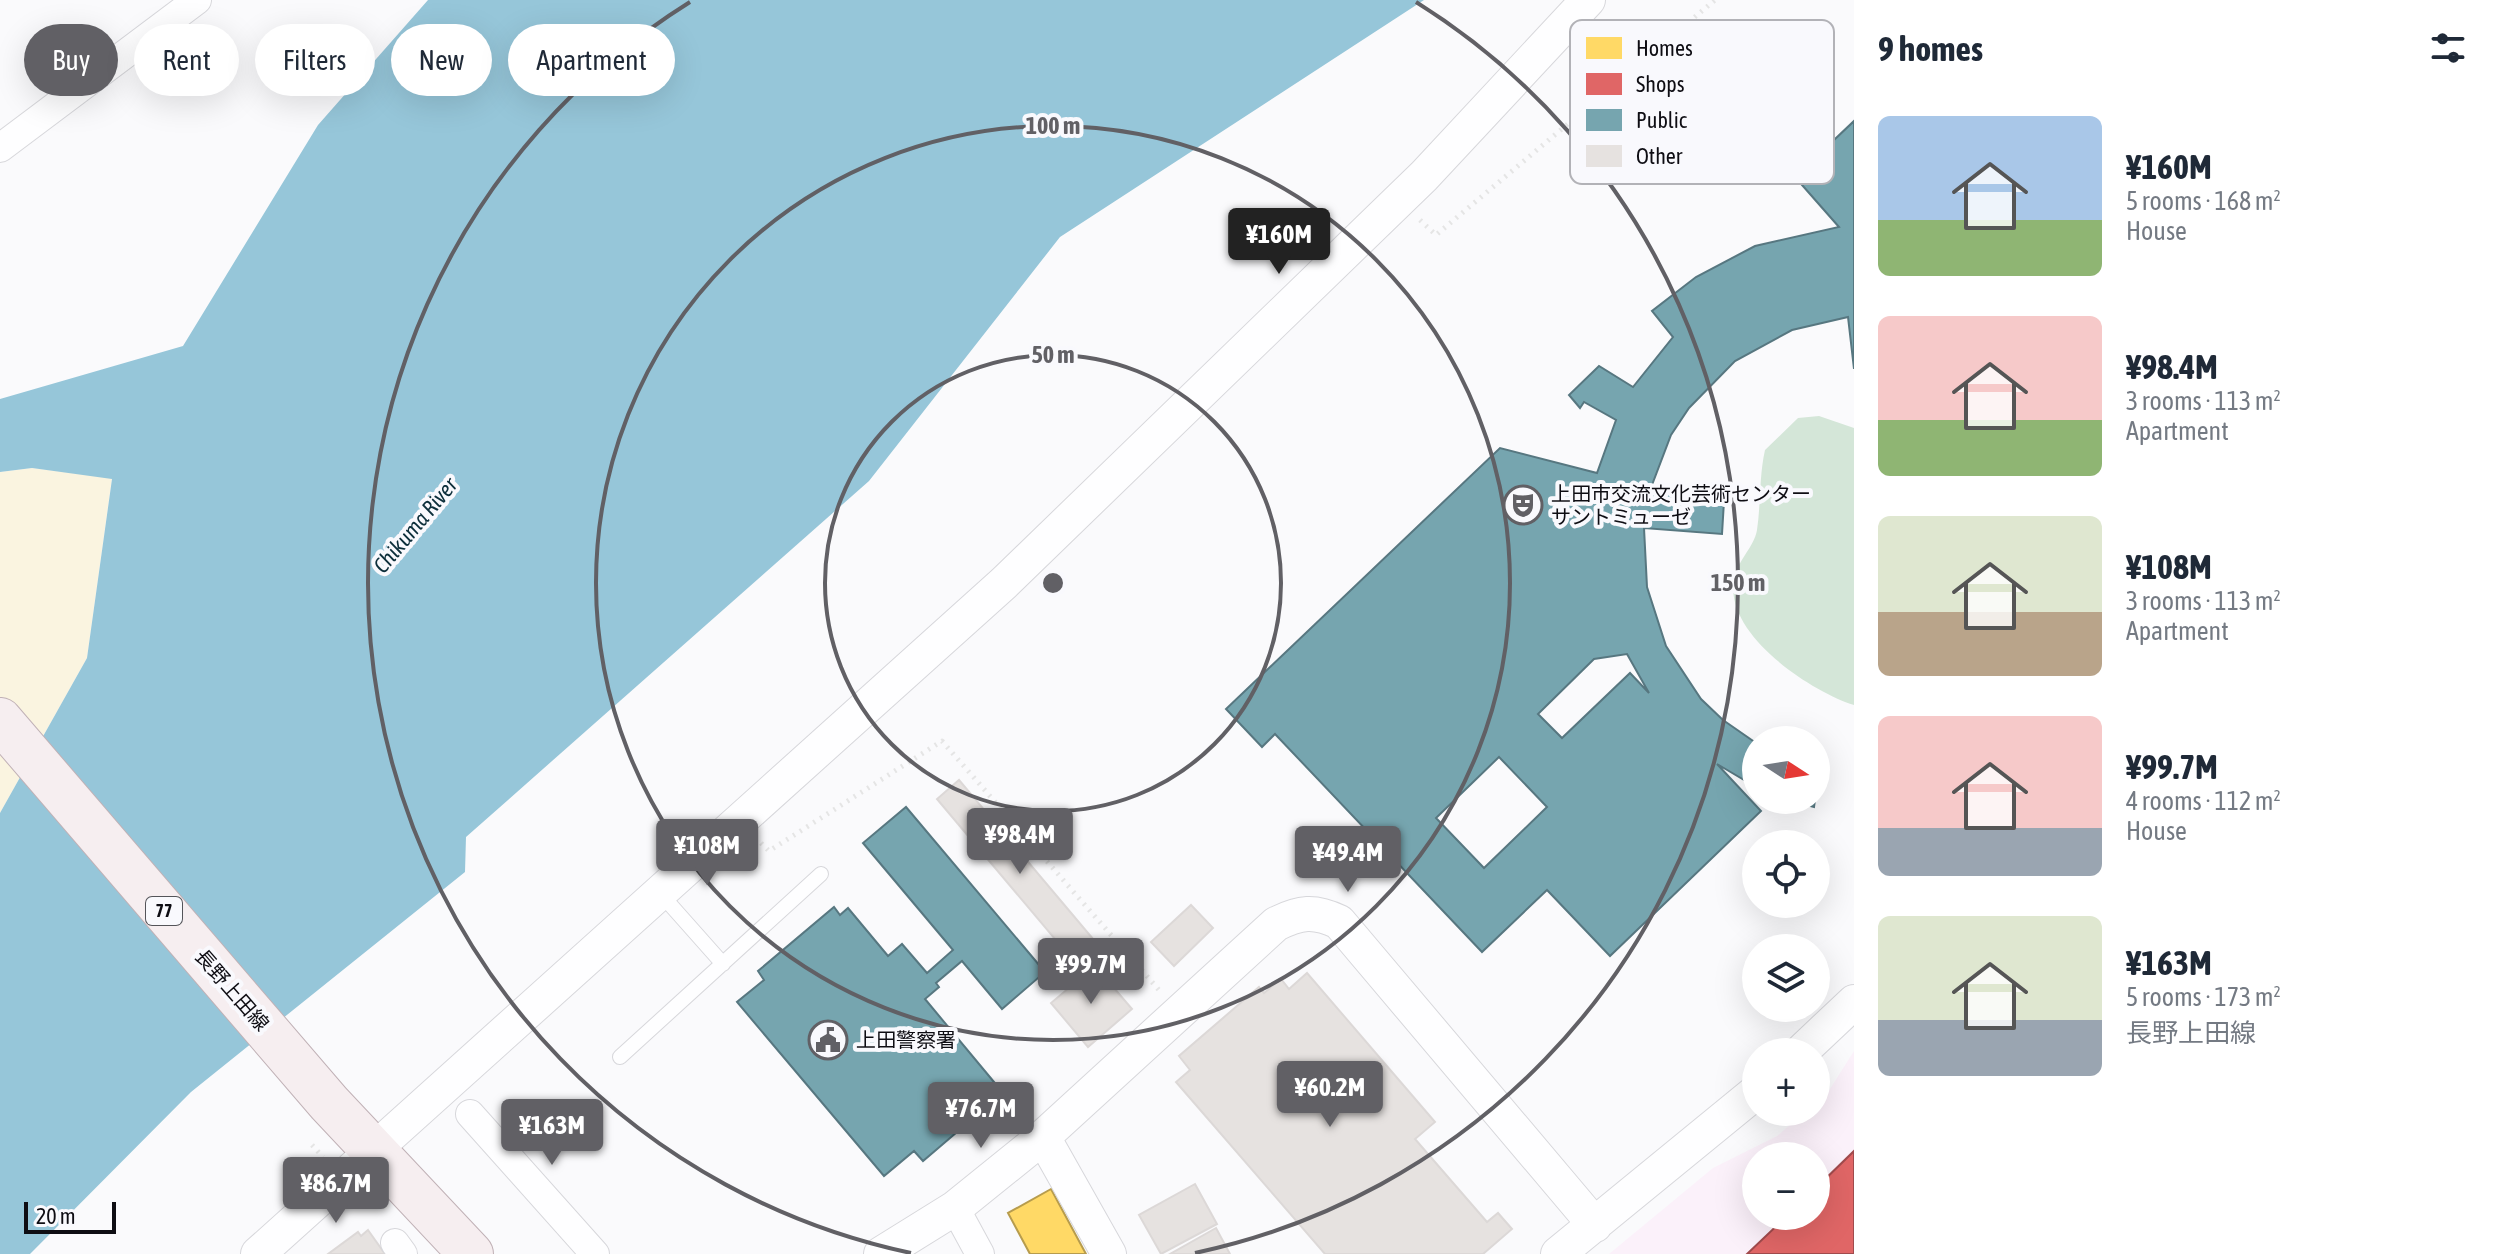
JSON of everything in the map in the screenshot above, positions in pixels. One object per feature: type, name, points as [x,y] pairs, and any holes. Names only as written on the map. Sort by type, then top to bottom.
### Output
[{"type":"main road","name":"長野上田線","points":[[0,720],[329,1103],[471,1254]]},
{"type":"street","points":[[0,148],[197,0]]},
{"type":"street","points":[[258,1254],[375,1151],[491,1041],[1004,583],[1424,176],[1588,0]]},
{"type":"street","points":[[881,1254],[955,1208],[1043,1137],[1276,924],[1305,912],[1322,914],[1339,922],[1595,1225]]},
{"type":"street","points":[[1816,1038],[1854,1002]]},
{"type":"street","points":[[1558,1254],[1742,1104]]},
{"type":"street","points":[[470,1114],[595,1254]]},
{"type":"street","points":[[1043,1137],[1109,1254]]},
{"type":"street","points":[[955,1208],[980,1254]]},
{"type":"lane","points":[[620,1057],[821,874]]},
{"type":"lane","points":[[658,892],[723,964]]},
{"type":"path","points":[[1691,20],[1715,0]]},
{"type":"path","points":[[1418,218],[1436,235],[1570,122]]},
{"type":"path","points":[[754,837],[769,851],[942,741],[1164,997]]},
{"type":"shaded area","points":[[1854,1051],[1854,1254],[1609,1254],[1713,1168],[1742,1154],[1742,1230],[1830,1230],[1830,1142],[1765,1142],[1789,1126],[1830,1126],[1830,1089]]},
{"type":"green space","points":[[1819,416],[1854,428],[1854,705],[1815,687],[1774,658],[1742,620],[1734,600],[1736,573],[1757,530],[1765,450],[1798,418]]},
{"type":"sand","points":[[32,468],[112,478],[87,658],[0,813],[0,472]]},
{"type":"water","name":"Chikuma River","points":[[428,0],[1424,0],[1060,237],[869,481],[466,837],[465,872],[191,1092],[30,1254],[0,1254],[0,813],[87,658],[112,479],[32,468],[0,472],[0,399],[183,346],[318,125],[344,96],[375,96],[375,60],[391,42],[391,96],[492,96],[492,24],[407,24]]},
{"type":"building: Homes","points":[[1051,1189],[1086,1254],[1030,1254],[1008,1213]]},
{"type":"building: Shops","points":[[1854,1151],[1854,1254],[1747,1254],[1772,1230],[1830,1230],[1830,1174]]},
{"type":"building: Public","points":[[1854,121],[1854,369],[1848,317],[1792,330],[1735,361],[1689,408],[1671,435],[1652,485],[1724,501],[1722,534],[1644,528],[1647,587],[1666,646],[1701,699],[1742,733],[1742,779],[1717,764],[1742,791],[1742,814],[1758,814],[1610,956],[1547,890],[1482,952],[1275,734],[1262,747],[1226,709],[1500,448],[1597,473],[1616,420],[1584,402],[1580,408],[1569,395],[1599,366],[1633,387],[1673,337],[1652,311],[1696,277],[1755,246],[1839,227],[1801,184],[1834,184],[1834,140]],"holes":[[[1627,654],[1649,693],[1630,673],[1562,738],[1538,714],[1594,659]],[[1499,757],[1547,807],[1484,868],[1436,818]]]},
{"type":"building: Public","points":[[906,807],[1045,972],[1002,1009],[962,961],[936,983],[939,987],[925,999],[994,1082],[961,1111],[970,1121],[923,1161],[914,1151],[884,1176],[737,1002],[764,980],[758,971],[834,907],[840,915],[848,908],[888,956],[902,944],[927,973],[953,950],[863,843]]},
{"type":"building: Other","points":[[959,780],[1104,952],[1082,971],[937,799]]},
{"type":"building: Other","points":[[1191,905],[1213,928],[1174,966],[1151,942]]},
{"type":"building: Other","points":[[1095,966],[1132,1009],[1088,1047],[1051,1003]]},
{"type":"building: Other","points":[[1307,973],[1435,1122],[1415,1139],[1487,1222],[1498,1213],[1512,1229],[1483,1254],[1325,1254],[1176,1082],[1190,1070],[1179,1056],[1259,987],[1264,993],[1281,979],[1289,989]]},
{"type":"building: Other","points":[[1195,1184],[1217,1224],[1161,1254],[1139,1215]]},
{"type":"building: Other","points":[[1216,1228],[1230,1254],[1170,1254]]},
{"type":"building: Other","points":[[368,1230],[385,1254],[328,1254],[358,1232],[361,1236]]},
{"type":"place","name":"上田市交流文化芸術センター サントミューゼ","points":[[1523,505]]},
{"type":"place","name":"上田警察署","points":[[828,1040]]}]
